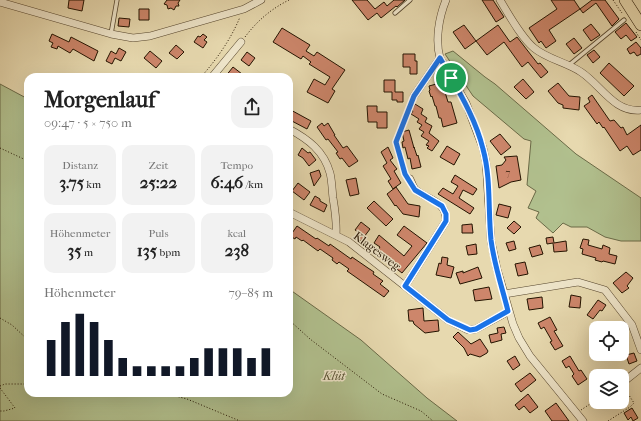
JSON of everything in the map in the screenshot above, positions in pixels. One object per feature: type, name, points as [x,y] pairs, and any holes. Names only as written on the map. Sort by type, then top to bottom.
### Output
[{"type":"main road","points":[[626,2],[641,25]]},
{"type":"street","points":[[0,2],[111,34],[133,38],[150,36],[244,9],[261,0]]},
{"type":"street","points":[[446,0],[440,24],[438,42],[440,58],[466,103],[479,134],[483,148],[486,162],[491,242],[508,311],[519,338],[530,356],[583,421]]},
{"type":"street","points":[[500,0],[533,48],[542,54],[581,72],[613,102],[623,108],[633,111],[641,110]]},
{"type":"street","points":[[215,73],[241,42]]},
{"type":"street","points":[[414,96],[440,58]]},
{"type":"street","points":[[293,131],[310,142],[317,149],[330,173],[337,224],[336,235]]},
{"type":"street","points":[[405,286],[446,221],[446,214],[442,206],[415,190],[410,179]]},
{"type":"street","name":"Klagesweg","points":[[293,214],[349,242],[448,320],[470,330],[476,329],[508,311]]},
{"type":"street","points":[[504,294],[578,282],[605,290],[632,325],[641,350]]},
{"type":"street","points":[[629,378],[641,368]]},
{"type":"lane","points":[[111,34],[117,0]]},
{"type":"lane","points":[[395,13],[410,0]]},
{"type":"lane","points":[[569,66],[624,20]]},
{"type":"path","points":[[241,42],[254,25],[276,7],[288,0]]},
{"type":"path","points":[[205,73],[212,65],[234,32],[244,9]]},
{"type":"path","points":[[410,179],[405,174],[396,142],[414,96]]},
{"type":"path","points":[[0,148],[24,159]]},
{"type":"path","points":[[0,318],[12,325],[24,336]]},
{"type":"path","points":[[293,323],[382,394],[421,411],[433,421]]},
{"type":"path","points":[[0,411],[15,408],[0,386],[5,384],[24,384]]},
{"type":"path","points":[[629,395],[634,403],[629,408]]},
{"type":"path","points":[[179,397],[240,421]]},
{"type":"path","points":[[577,413],[589,405]]},
{"type":"path","points":[[608,421],[627,409]]},
{"type":"green space","points":[[453,51],[495,84],[576,154],[641,198],[641,241],[621,241],[605,237],[587,227],[571,227],[563,223],[553,233],[536,218],[539,212],[528,208],[536,191],[527,185],[531,141],[524,139],[473,96],[445,54]]},
{"type":"green space","name":"Klüt","points":[[0,84],[24,97],[24,397],[293,397],[293,292],[361,340],[427,398],[457,421],[0,421]]},
{"type":"building","points":[[69,0],[84,0],[82,11],[68,8]]},
{"type":"building","points":[[167,0],[180,0],[178,3],[179,6],[176,6],[174,10],[171,8],[168,9],[167,5],[164,4]]},
{"type":"building","points":[[352,0],[367,0],[375,9],[384,2],[387,6],[394,0],[405,0],[381,18],[377,13],[368,20]]},
{"type":"building","points":[[482,0],[493,0],[504,17],[496,22]]},
{"type":"building","points":[[551,0],[574,0],[580,9],[549,30],[556,41],[546,48],[541,41],[539,43],[529,28],[557,9]]},
{"type":"building","points":[[592,0],[605,0],[619,19],[612,26],[596,3],[583,13],[580,9]]},
{"type":"building","points":[[139,9],[149,9],[149,20],[139,20]]},
{"type":"building","points":[[119,18],[130,19],[129,27],[118,26]]},
{"type":"building","points":[[626,23],[637,37],[631,41],[626,35],[621,39],[615,32]]},
{"type":"building","points":[[591,24],[600,35],[591,41],[583,30]]},
{"type":"building","points":[[464,25],[476,41],[465,49],[453,32]]},
{"type":"building","points":[[498,25],[510,42],[517,37],[538,64],[540,63],[548,72],[541,78],[528,62],[522,67],[504,42],[487,55],[476,41]]},
{"type":"building","points":[[282,28],[310,45],[306,51],[314,56],[317,52],[345,70],[332,89],[335,91],[328,103],[307,92],[314,79],[325,85],[330,77],[309,64],[311,62],[303,56],[301,59],[273,42]]},
{"type":"building","points":[[52,34],[69,42],[71,37],[98,51],[94,61],[73,49],[70,53],[58,46],[57,49],[51,47],[53,43],[49,41]]},
{"type":"building","points":[[203,34],[207,37],[204,40],[207,42],[203,48],[194,42],[198,36],[200,37]]},
{"type":"building","points":[[574,38],[582,48],[574,54],[566,44]]},
{"type":"building","points":[[636,42],[641,48],[641,54],[637,56],[634,52],[630,54],[627,49]]},
{"type":"building","points":[[176,45],[184,52],[177,59],[169,53]]},
{"type":"building","points":[[119,48],[126,52],[121,61],[115,58],[112,64],[106,61],[111,51],[116,54]]},
{"type":"building","points":[[594,50],[600,57],[593,63],[587,55]]},
{"type":"building","points":[[150,51],[162,61],[156,68],[144,58]]},
{"type":"building","points":[[247,52],[255,58],[249,66],[241,60]]},
{"type":"building","points":[[403,54],[415,54],[415,61],[417,61],[417,74],[410,74],[410,67],[403,67]]},
{"type":"building","points":[[609,63],[634,86],[624,96],[600,73]]},
{"type":"building","points":[[233,67],[241,73],[228,73]]},
{"type":"building","points":[[523,79],[534,92],[526,99],[514,87]]},
{"type":"building","points":[[384,80],[395,80],[395,92],[403,92],[403,102],[392,100],[392,92],[384,92]]},
{"type":"building","points":[[440,83],[448,102],[451,102],[457,123],[443,127],[441,118],[439,118],[436,106],[429,91],[429,86]]},
{"type":"building","points":[[558,83],[569,96],[580,97],[579,110],[563,108],[563,105],[558,103],[548,91]]},
{"type":"building","points":[[592,95],[610,121],[614,120],[621,128],[623,127],[627,135],[641,125],[641,150],[633,155],[627,146],[620,151],[604,127],[603,128],[599,122],[597,124],[584,106],[590,102],[588,98]]},
{"type":"building","points":[[415,104],[423,109],[421,114],[427,118],[425,122],[432,126],[429,133],[439,141],[432,151],[427,148],[429,146],[426,145],[429,141],[421,136],[424,132],[419,129],[422,125],[417,122],[419,119],[411,114]]},
{"type":"building","points":[[367,106],[377,106],[377,112],[387,112],[387,128],[377,128],[377,122],[368,122]]},
{"type":"building","points":[[293,111],[311,121],[307,129],[293,122]]},
{"type":"building","points":[[322,123],[324,126],[328,123],[343,148],[347,146],[358,161],[349,167],[342,158],[340,159],[336,153],[338,152],[328,139],[326,140],[317,127]]},
{"type":"building","points":[[409,130],[421,167],[412,169],[410,158],[408,159],[402,142],[404,141],[402,132]]},
{"type":"building","points":[[500,134],[511,147],[501,155],[490,141]]},
{"type":"building","points":[[447,146],[460,154],[454,165],[440,157]]},
{"type":"building","points":[[388,147],[393,158],[390,160],[397,169],[394,171],[401,183],[393,189],[388,181],[391,179],[383,166],[387,163],[381,152]]},
{"type":"building","points":[[302,148],[308,153],[310,152],[316,160],[309,166],[303,158],[298,155]]},
{"type":"building","points":[[517,156],[521,180],[511,182],[499,188],[496,166],[502,165],[506,160],[504,157]]},
{"type":"building","points":[[319,170],[321,176],[314,186],[310,173]]},
{"type":"building","points":[[455,175],[477,189],[473,195],[463,190],[459,198],[474,208],[470,214],[438,194],[443,188],[453,194],[458,186],[451,182]]},
{"type":"building","points":[[356,178],[359,194],[350,196],[346,180]]},
{"type":"building","points":[[298,183],[310,192],[304,200],[293,192]]},
{"type":"building","points":[[396,187],[408,204],[420,206],[419,217],[403,214],[396,205],[395,206],[387,194]]},
{"type":"building","points":[[315,196],[327,205],[324,212],[310,205]]},
{"type":"building","points":[[374,201],[393,219],[386,226],[367,208]]},
{"type":"building","points":[[499,204],[511,207],[508,218],[496,215]]},
{"type":"building","points":[[514,221],[521,227],[514,234],[507,228]]},
{"type":"building","points":[[361,222],[370,229],[361,241],[355,237],[358,232],[355,230]]},
{"type":"building","points":[[472,224],[473,233],[462,233],[462,225]]},
{"type":"building","points":[[297,226],[316,239],[317,238],[329,246],[330,244],[351,259],[352,257],[374,272],[373,274],[383,281],[380,284],[389,291],[384,297],[347,271],[349,269],[339,262],[337,264],[332,260],[333,258],[320,249],[318,251],[303,240],[302,241],[296,237],[295,239],[293,238],[293,232]]},
{"type":"building","points":[[404,226],[427,243],[402,273],[376,253],[380,247],[374,243],[379,235],[404,256],[412,246],[397,235]]},
{"type":"building","points":[[553,237],[554,243],[566,241],[567,251],[554,252],[553,243],[547,244],[546,238]]},
{"type":"building","points":[[583,239],[589,240],[588,245],[602,249],[603,245],[610,248],[609,254],[617,256],[615,264],[595,260],[596,258],[582,254],[583,249],[580,248]]},
{"type":"building","points":[[514,241],[516,249],[509,251],[506,243]]},
{"type":"building","points":[[476,244],[477,254],[468,255],[466,246]]},
{"type":"building","points":[[540,245],[543,254],[532,257],[529,248]]},
{"type":"building","points":[[442,257],[448,258],[447,265],[454,267],[451,278],[436,275],[439,263],[441,264]]},
{"type":"building","points":[[525,262],[528,274],[518,276],[515,264]]},
{"type":"building","points":[[478,267],[482,278],[460,284],[456,273],[463,271],[463,273]]},
{"type":"building","points":[[626,272],[633,278],[627,286],[629,288],[622,293],[613,283]]},
{"type":"building","points":[[489,287],[492,299],[475,301],[473,290]]},
{"type":"building","points":[[571,295],[581,297],[580,308],[569,307]]},
{"type":"building","points":[[542,297],[543,308],[529,310],[527,299]]},
{"type":"building","points":[[598,300],[606,305],[593,319],[587,315]]},
{"type":"building","points":[[423,308],[424,321],[438,320],[439,331],[425,333],[414,324],[413,321],[409,321],[408,310]]},
{"type":"building","points":[[550,317],[557,330],[554,331],[563,346],[555,350],[544,327],[541,329],[538,323]]},
{"type":"building","points":[[504,327],[506,333],[501,334],[502,340],[491,343],[489,335],[498,333],[497,328]]},
{"type":"building","points":[[458,332],[471,344],[480,339],[488,351],[487,353],[480,357],[470,354],[468,356],[464,348],[453,337]]},
{"type":"building","points":[[634,353],[637,361],[629,364],[629,354]]},
{"type":"building","points":[[515,356],[520,365],[513,370],[507,361]]},
{"type":"building","points":[[570,356],[579,371],[581,370],[587,379],[578,385],[572,376],[574,374],[569,366],[566,368],[562,361]]},
{"type":"building","points":[[530,373],[536,380],[521,392],[515,384]]},
{"type":"building","points":[[528,394],[538,407],[530,413],[524,406],[519,410],[515,405]]},
{"type":"building","points":[[556,403],[569,421],[552,421],[545,411]]},
{"type":"building","points":[[632,408],[638,418],[633,421],[631,417],[628,420],[624,413]]},
{"type":"route","points":[[440,58],[451,78],[466,103],[479,134],[483,148],[486,162],[491,242],[508,311],[476,329],[470,330],[448,320],[405,286],[446,221],[446,214],[442,206],[415,190],[410,179],[405,174],[396,142],[414,96],[440,58]]}]
